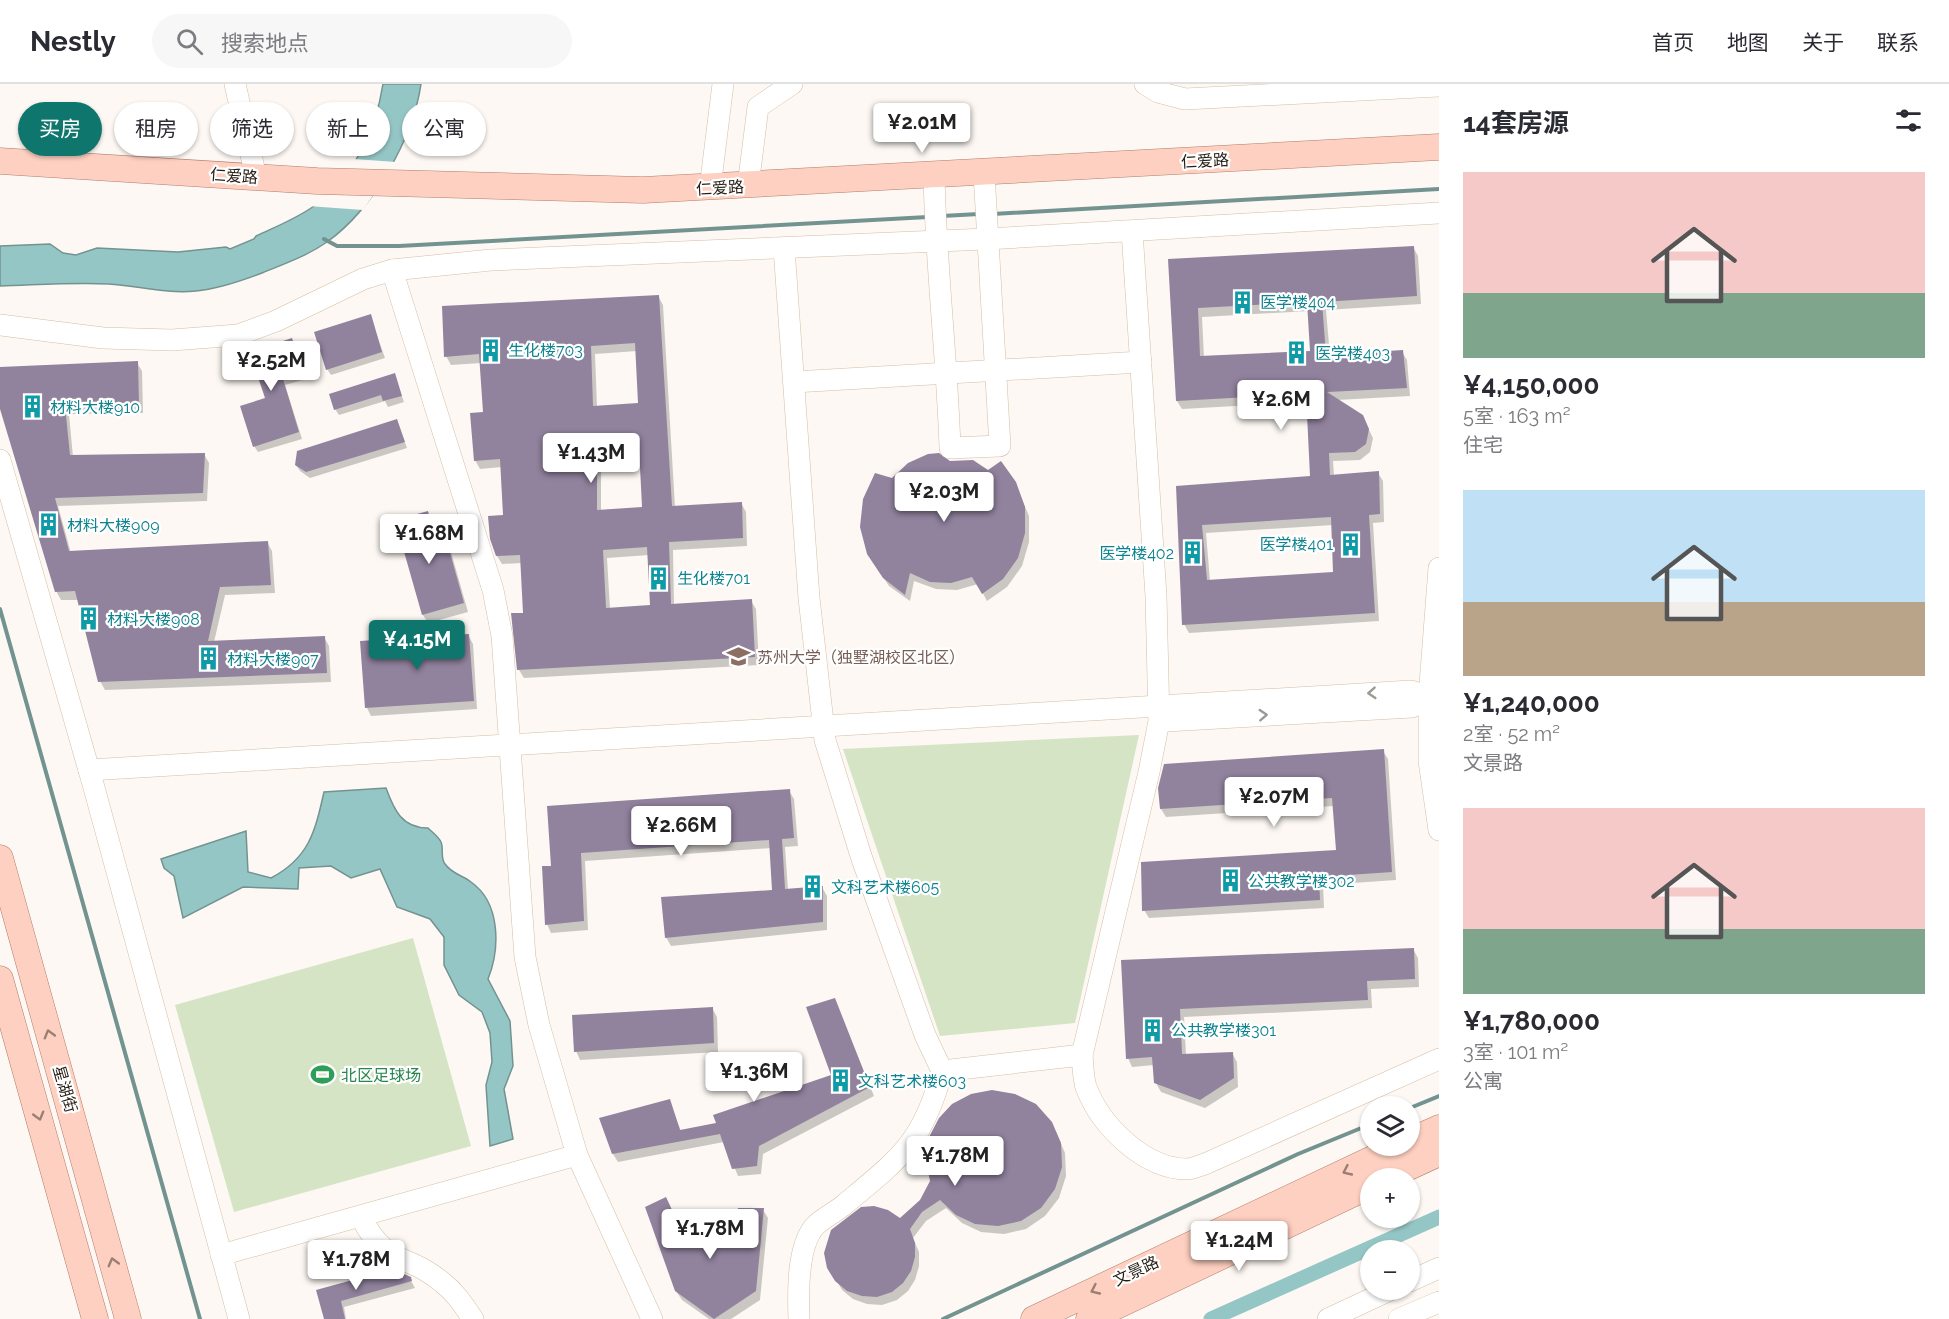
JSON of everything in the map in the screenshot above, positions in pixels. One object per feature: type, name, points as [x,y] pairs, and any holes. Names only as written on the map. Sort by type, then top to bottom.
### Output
[{"type":"main road","name":"仁爱路","points":[[0,161],[317,181],[596,190],[710,188],[1439,147]]},
{"type":"main road","name":"星湖街","points":[[0,858],[128,1319]]},
{"type":"main road","name":"星湖街","points":[[0,979],[95,1319]]},
{"type":"main road","points":[[1420,1137],[1439,1128]]},
{"type":"main road","points":[[1407,1168],[1439,1153]]},
{"type":"main road","name":"文景路","points":[[1034,1319],[1379,1156]]},
{"type":"main road","name":"文景路","points":[[1089,1319],[1360,1190]]},
{"type":"lane","points":[[235,84],[256,177]]},
{"type":"lane","points":[[710,188],[723,84]]},
{"type":"lane","points":[[748,186],[758,106],[792,84]]},
{"type":"lane","points":[[1145,84],[1158,92],[1185,99],[1439,86]]},
{"type":"lane","points":[[934,176],[935,223],[948,373],[950,448],[1000,446],[984,173]]},
{"type":"lane","points":[[0,325],[103,338],[172,340],[238,334],[276,321],[363,279],[392,270],[490,260],[784,248],[935,223],[986,221],[1132,231],[1439,213]]},
{"type":"lane","points":[[1132,231],[1156,596],[1159,714],[1147,783],[1082,1055],[1086,1087],[1114,1134],[1134,1149],[1164,1164],[1187,1169],[1205,1164],[1439,1059]]},
{"type":"lane","points":[[784,248],[809,598],[824,734],[862,859],[925,1035],[942,1071],[934,1101],[920,1131],[898,1159],[814,1227],[802,1254],[799,1319]]},
{"type":"lane","points":[[392,270],[493,590],[502,636],[525,957],[539,1025],[577,1155],[652,1319]]},
{"type":"lane","points":[[794,382],[1141,362]]},
{"type":"lane","points":[[0,460],[91,777],[239,1319]]},
{"type":"lane","points":[[1439,568],[1429,697],[1429,761],[1439,830]]},
{"type":"lane","points":[[91,777],[1159,714],[1411,691],[1429,697]]},
{"type":"lane","points":[[942,1071],[1082,1055]]},
{"type":"lane","points":[[221,1255],[577,1155]]},
{"type":"lane","points":[[361,1217],[373,1240],[390,1255],[442,1282],[461,1301],[473,1319]]},
{"type":"lane","points":[[1420,1277],[1439,1268]]},
{"type":"lane","points":[[1328,1319],[1369,1300]]},
{"type":"lane","points":[[1399,1319],[1439,1302]]},
{"type":"green space","points":[[1139,735],[1075,1023],[940,1036],[843,749]]},
{"type":"green space","name":"北区足球场","points":[[413,938],[471,1146],[234,1212],[175,1005]]},
{"type":"water","points":[[383,84],[421,84],[418,102],[402,102],[402,144],[375,192],[344,228],[312,251],[246,279],[221,287],[196,291],[95,283],[0,286],[0,246],[50,244],[63,253],[76,255],[97,248],[178,252],[226,247],[230,249],[254,239],[293,219],[328,195],[358,156],[390,156],[390,102],[380,101]]},
{"type":"water","points":[[386,788],[392,804],[405,821],[428,828],[439,838],[445,864],[481,891],[493,914],[495,954],[488,979],[510,1021],[513,1066],[504,1089],[513,1139],[490,1146],[486,1085],[492,1062],[490,1033],[482,1012],[459,995],[444,965],[444,937],[430,919],[397,907],[380,869],[351,878],[331,866],[299,868],[298,889],[243,887],[183,918],[174,876],[164,868],[161,859],[246,831],[248,872],[271,878],[294,862],[302,853],[313,832],[324,792]]},
{"type":"pier","points":[[354,159],[396,162],[363,210],[308,206],[339,180]]},
{"type":"building","points":[[1414,246],[1417,296],[1322,302],[1326,355],[1403,350],[1407,388],[1327,392],[1363,415],[1369,429],[1366,444],[1355,452],[1329,453],[1330,475],[1379,471],[1380,514],[1369,515],[1375,613],[1182,625],[1176,486],[1310,476],[1306,394],[1176,401],[1168,259]],"holes":[[[1307,302],[1310,351],[1200,356],[1198,308]],[[1331,517],[1333,572],[1207,580],[1202,525]]]},
{"type":"building","points":[[659,295],[672,506],[742,502],[743,538],[669,542],[671,604],[752,599],[755,657],[517,670],[511,613],[523,613],[520,555],[496,556],[490,539],[488,516],[503,515],[500,459],[474,461],[470,413],[483,412],[479,354],[444,357],[442,306]],"holes":[[[635,343],[638,403],[593,406],[591,346]],[[639,447],[642,507],[597,510],[597,450]],[[647,547],[650,605],[606,608],[603,550]]]},
{"type":"building","points":[[371,314],[382,352],[326,370],[314,332]]},
{"type":"building","points":[[292,338],[303,372],[283,379],[299,432],[253,447],[240,406],[265,398],[255,368],[239,373],[234,357]]},
{"type":"building","points":[[138,361],[139,405],[65,406],[70,455],[205,453],[203,493],[55,498],[69,551],[268,541],[271,585],[220,587],[208,641],[325,636],[327,673],[98,682],[75,591],[55,592],[0,409],[0,367]]},
{"type":"building","points":[[395,373],[402,396],[383,401],[381,395],[334,410],[329,394]]},
{"type":"building","points":[[397,419],[405,442],[306,472],[295,465],[297,451]]},
{"type":"building","points":[[939,453],[950,461],[973,460],[988,470],[1001,461],[1016,482],[1025,507],[1025,533],[1018,558],[1003,579],[982,594],[972,577],[951,583],[930,582],[910,573],[905,595],[883,578],[867,554],[860,527],[863,499],[875,473],[892,478],[908,463],[928,454]]},
{"type":"building","points":[[428,511],[437,545],[447,542],[464,603],[422,615],[395,520]]},
{"type":"building","points":[[469,634],[474,701],[365,708],[360,641]]},
{"type":"building","points":[[1384,749],[1392,872],[1319,877],[1320,900],[1142,911],[1141,862],[1336,850],[1332,798],[1160,809],[1158,788],[1164,764]]},
{"type":"building","points":[[790,789],[794,838],[782,839],[785,889],[823,886],[823,922],[665,938],[661,897],[772,890],[769,840],[581,853],[584,921],[545,925],[542,866],[551,866],[547,806]]},
{"type":"building","name":"公共教学楼301","points":[[1414,948],[1415,979],[1367,981],[1368,1000],[1180,1009],[1182,1054],[1233,1052],[1234,1078],[1200,1100],[1154,1083],[1152,1057],[1126,1059],[1121,960]]},
{"type":"building","name":"文科艺术楼603","points":[[835,998],[870,1087],[759,1146],[757,1166],[732,1169],[720,1134],[612,1154],[599,1118],[670,1099],[680,1130],[716,1123],[713,1115],[831,1075],[806,1007]]},
{"type":"building","points":[[713,1007],[714,1043],[574,1052],[572,1015]]},
{"type":"building","points":[[992,1090],[1015,1094],[1036,1104],[1052,1122],[1061,1143],[1062,1167],[1055,1189],[1041,1208],[1021,1221],[998,1226],[975,1224],[956,1215],[940,1200],[922,1212],[910,1229],[915,1243],[915,1257],[911,1271],[903,1283],[892,1292],[877,1297],[862,1296],[847,1291],[835,1281],[827,1268],[824,1253],[831,1230],[861,1207],[874,1206],[888,1210],[900,1218],[920,1200],[930,1181],[926,1161],[928,1139],[939,1118],[952,1104],[971,1094]]},
{"type":"building","points":[[666,1197],[688,1244],[735,1243],[738,1208],[764,1208],[756,1291],[714,1319],[675,1291],[645,1207]]},
{"type":"building","points":[[393,1269],[411,1277],[412,1281],[341,1301],[345,1319],[324,1319],[316,1290]]},
{"type":"waterway","points":[[993,214],[1439,189]]},
{"type":"waterway","points":[[942,216],[979,214]]},
{"type":"waterway","points":[[324,239],[337,246],[399,246],[928,217]]},
{"type":"waterway","points":[[0,609],[200,1319]]},
{"type":"waterway","points":[[1420,1104],[1439,1096]]},
{"type":"waterway","points":[[943,1319],[1298,1154],[1360,1129]]},
{"type":"waterway","points":[[1211,1319],[1439,1217]]},
{"type":"place","name":"医学楼404","points":[[1242,302]]},
{"type":"place","name":"生化楼703","points":[[490,350]]},
{"type":"place","name":"医学楼403","points":[[1297,353]]},
{"type":"place","name":"材料大楼910","points":[[32,407]]},
{"type":"place","name":"材料大楼909","points":[[49,525]]},
{"type":"place","name":"医学楼401","points":[[1351,544]]},
{"type":"place","name":"医学楼402","points":[[1192,553]]},
{"type":"place","name":"生化楼701","points":[[659,578]]},
{"type":"place","name":"材料大楼908","points":[[89,619]]},
{"type":"place","name":"苏州大学（独墅湖校区北区）","points":[[739,657]]},
{"type":"place","name":"材料大楼907","points":[[209,659]]},
{"type":"place","name":"公共教学楼302","points":[[1230,881]]},
{"type":"place","name":"文科艺术楼605","points":[[813,887]]},
{"type":"place","name":"公共教学楼301","points":[[1153,1030]]},
{"type":"place","name":"北区足球场","points":[[323,1075]]},
{"type":"place","name":"文科艺术楼603","points":[[840,1081]]}]
